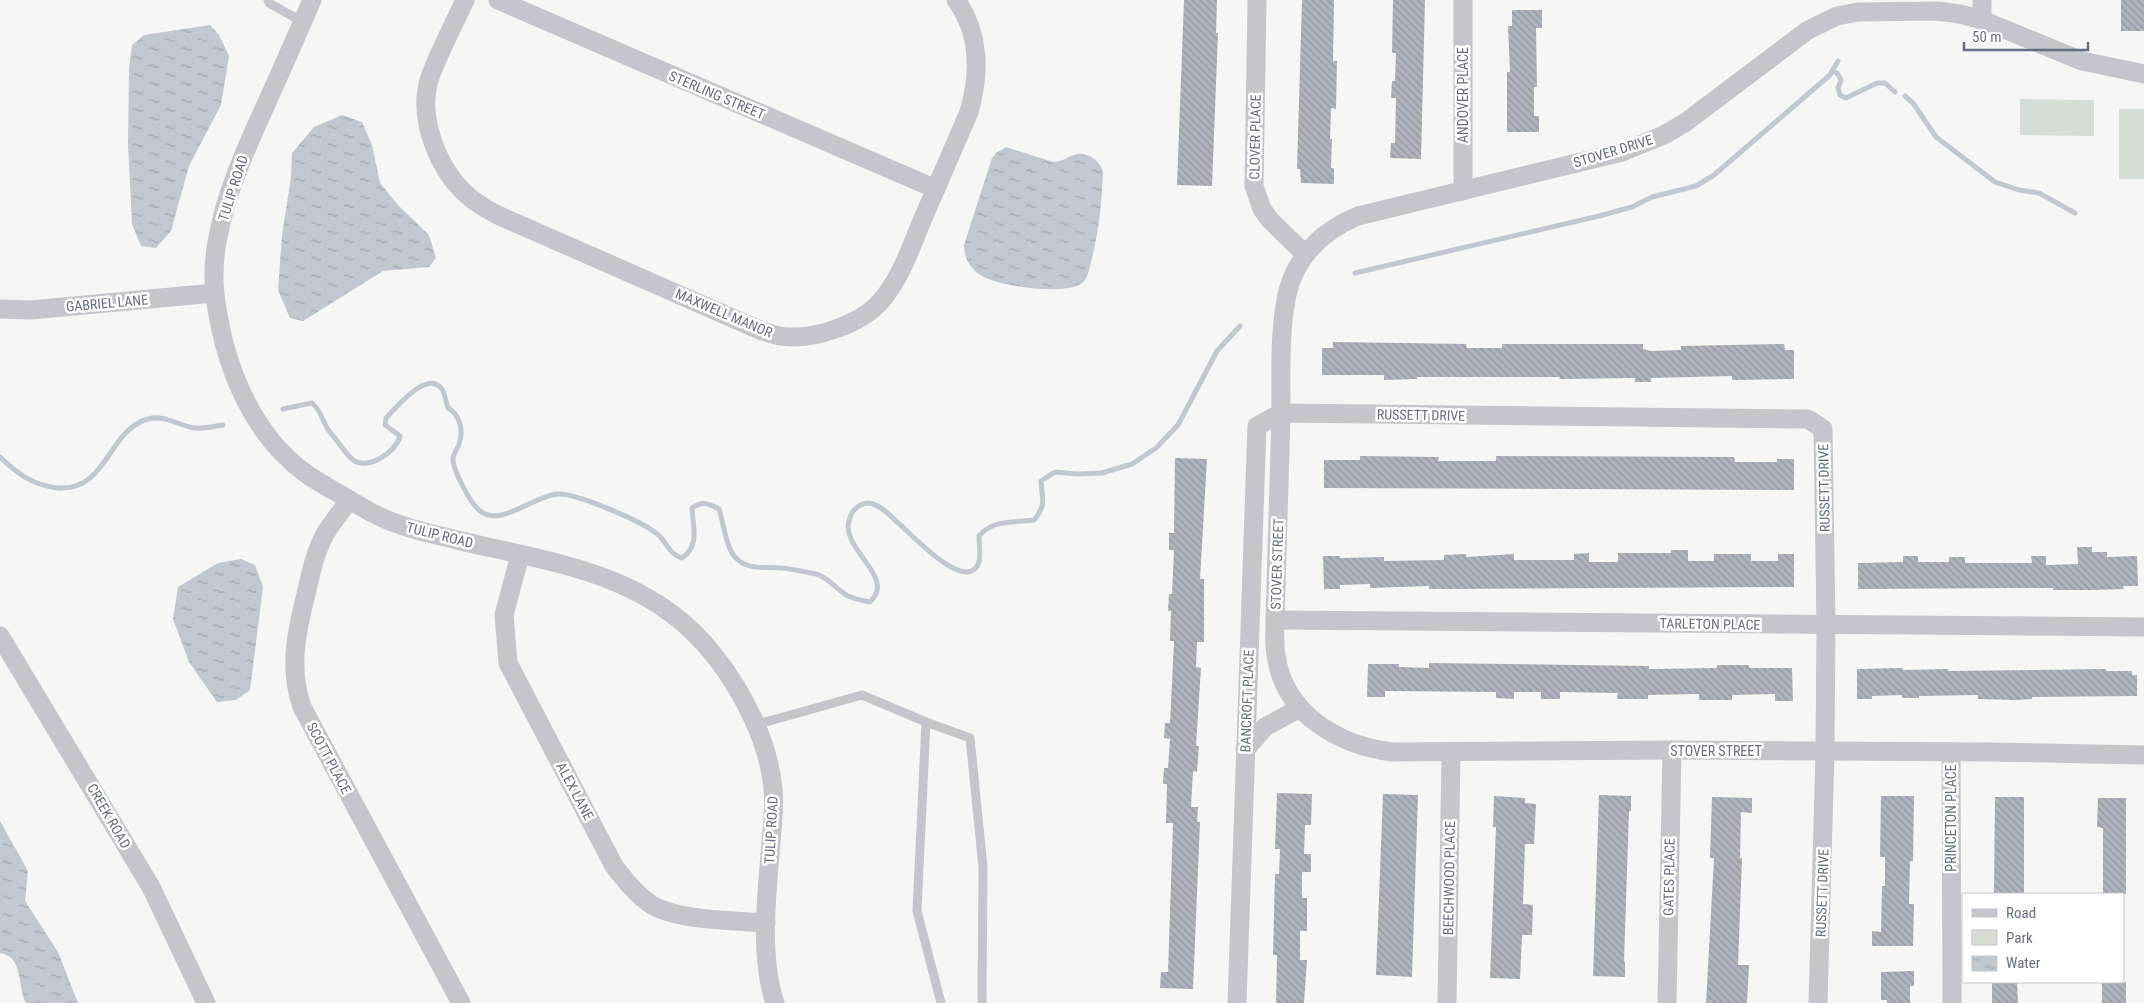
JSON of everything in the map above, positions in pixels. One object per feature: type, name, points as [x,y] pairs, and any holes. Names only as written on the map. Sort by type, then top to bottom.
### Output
[{"type":"street","name":"TULIP ROAD","points":[[312,0],[244,153],[227,198],[214,259],[212,280],[214,293],[229,360],[240,389],[255,418],[303,472],[366,510],[398,524],[594,573],[618,582],[640,593],[678,617],[698,636],[744,698],[766,755],[773,788],[766,923],[770,986],[776,1003]]},
{"type":"street","name":"MAXWELL MANOR","points":[[465,0],[429,80],[427,98],[427,117],[436,152],[454,181],[465,194],[502,218],[779,336],[814,336],[845,325],[880,302],[901,270],[969,112],[977,75],[977,60],[971,28],[956,0]]},
{"type":"street","name":"STERLING STREET","points":[[498,0],[936,190]]},
{"type":"street","name":"CLOVER PLACE","points":[[1257,0],[1254,186],[1262,209],[1270,220],[1305,254]]},
{"type":"street","name":"ANDOVER PLACE","points":[[1462,191],[1463,0]]},
{"type":"street","points":[[1982,0],[1982,20]]},
{"type":"street","name":"STOVER DRIVE","points":[[1281,413],[1286,304],[1293,276],[1305,254],[1328,232],[1358,216],[1622,152],[1664,135],[1686,122],[1808,30],[1837,16],[1858,12],[1937,11],[1960,14],[1982,20],[2082,61],[2144,74]]},
{"type":"street","name":"GABRIEL LANE","points":[[0,309],[31,310],[214,293]]},
{"type":"street","name":"STOVER STREET","points":[[1281,413],[1275,655],[1280,674],[1288,691],[1300,708],[1324,730],[1356,745],[1392,752],[1450,753],[1672,750],[2144,755]]},
{"type":"street","name":"RUSSETT DRIVE","points":[[1281,413],[1808,419],[1823,429],[1826,625],[1825,752],[1818,1003]]},
{"type":"street","name":"BANCROFT PLACE","points":[[1237,1003],[1257,426],[1281,413]]},
{"type":"street","name":"SCOTT PLACE","points":[[350,500],[330,525],[316,553],[296,634],[294,655],[296,690],[302,707],[461,1003]]},
{"type":"street","name":"ALEX LANE","points":[[520,555],[504,615],[508,663],[614,866],[635,892],[650,904],[662,910],[683,916],[766,923]]},
{"type":"street","name":"TARLETON PLACE","points":[[1275,620],[2144,627]]},
{"type":"street","name":"CREEK ROAD","points":[[0,636],[151,887],[206,1003]]},
{"type":"street","points":[[1245,750],[1265,727],[1300,708]]},
{"type":"street","name":"GATES PLACE","points":[[1667,1003],[1672,750]]},
{"type":"street","name":"PRINCETON PLACE","points":[[1951,752],[1952,1003]]},
{"type":"street","name":"BEECHWOOD PLACE","points":[[1447,1003],[1450,753]]},
{"type":"lane","points":[[268,0],[269,3],[303,22]]},
{"type":"lane","points":[[755,725],[862,695],[970,738],[983,867],[982,1003]]},
{"type":"lane","points":[[926,722],[917,911],[941,1003]]},
{"type":"green space","points":[[2020,99],[2094,100],[2094,136],[2020,135]]},
{"type":"green space","points":[[2119,109],[2144,109],[2144,179],[2119,179]]},
{"type":"water","points":[[210,25],[219,35],[229,56],[221,105],[189,166],[171,231],[156,248],[141,246],[132,224],[128,145],[129,69],[132,45],[144,35]]},
{"type":"water","points":[[342,115],[362,122],[372,145],[380,183],[399,206],[429,235],[436,258],[429,267],[383,271],[303,321],[290,318],[278,290],[282,235],[291,177],[292,153],[314,127]]},
{"type":"water","points":[[1006,147],[1053,162],[1077,154],[1086,154],[1093,158],[1101,167],[1103,171],[1101,205],[1094,247],[1086,278],[1078,285],[1051,289],[1003,283],[982,276],[969,263],[964,245],[992,158]]},
{"type":"water","points":[[241,559],[255,565],[263,587],[250,690],[236,700],[217,702],[189,662],[173,619],[178,587],[218,563]]},
{"type":"water","points":[[0,821],[28,871],[25,901],[58,952],[78,1003],[26,1003],[19,973],[13,960],[0,953]]},
{"type":"building","points":[[1184,0],[1217,0],[1216,33],[1218,33],[1212,186],[1177,185]]},
{"type":"building","points":[[1302,0],[1334,0],[1333,61],[1337,61],[1336,109],[1331,108],[1330,139],[1332,139],[1331,168],[1334,169],[1334,184],[1301,183],[1300,169],[1297,169]]},
{"type":"building","points":[[1393,0],[1425,0],[1421,159],[1390,158],[1391,143],[1395,143],[1396,98],[1391,98],[1392,81],[1395,81],[1396,53],[1392,53]]},
{"type":"building","points":[[2121,0],[2144,0],[2144,31],[2121,31]]},
{"type":"building","points":[[1512,10],[1542,10],[1542,28],[1536,28],[1537,87],[1534,87],[1534,116],[1539,116],[1539,132],[1507,132],[1507,72],[1510,72],[1508,26],[1512,26]]},
{"type":"building","points":[[1333,342],[1466,344],[1467,348],[1502,348],[1502,344],[1643,344],[1643,349],[1651,351],[1681,350],[1681,346],[1784,344],[1785,350],[1794,350],[1794,379],[1732,380],[1732,376],[1651,378],[1651,382],[1635,382],[1635,378],[1559,379],[1560,377],[1417,377],[1417,379],[1384,380],[1384,375],[1322,375],[1322,348],[1333,348]]},
{"type":"building","points":[[1360,456],[1439,457],[1438,461],[1496,461],[1496,456],[1734,457],[1735,462],[1777,462],[1777,459],[1794,459],[1794,490],[1324,488],[1324,460],[1360,460]]},
{"type":"building","points":[[1175,458],[1207,459],[1200,579],[1204,579],[1204,642],[1197,642],[1196,667],[1201,668],[1196,746],[1199,746],[1197,772],[1193,771],[1191,807],[1198,807],[1197,822],[1200,822],[1193,989],[1160,988],[1161,972],[1168,972],[1173,823],[1166,823],[1167,784],[1163,784],[1164,768],[1168,768],[1170,739],[1164,738],[1165,723],[1170,723],[1174,641],[1170,641],[1171,611],[1168,611],[1169,594],[1172,594],[1174,550],[1169,550],[1169,533],[1174,533]]},
{"type":"building","points":[[2077,547],[2092,547],[2092,552],[2107,552],[2107,557],[2137,556],[2138,586],[2123,586],[2124,589],[2093,590],[2053,590],[2053,588],[1858,589],[1858,563],[1903,562],[1903,556],[1918,556],[1918,562],[1949,562],[1949,557],[1965,557],[1965,563],[2032,563],[2031,556],[2046,556],[2046,565],[2078,564]]},
{"type":"building","points":[[1671,550],[1688,550],[1688,561],[1714,561],[1714,554],[1751,554],[1751,561],[1778,561],[1778,554],[1794,554],[1794,587],[1429,589],[1429,586],[1370,588],[1370,584],[1340,585],[1340,589],[1324,589],[1323,556],[1340,556],[1340,558],[1384,557],[1384,561],[1444,560],[1444,555],[1466,554],[1466,557],[1514,554],[1514,560],[1574,560],[1574,554],[1589,553],[1589,562],[1618,562],[1618,553],[1671,553]]},
{"type":"building","points":[[1429,663],[1649,666],[1649,669],[1717,668],[1717,665],[1749,665],[1749,668],[1792,668],[1793,701],[1775,701],[1775,694],[1732,695],[1732,700],[1699,700],[1699,694],[1648,695],[1648,699],[1617,699],[1618,693],[1560,692],[1560,699],[1541,699],[1541,692],[1514,692],[1514,699],[1496,698],[1496,692],[1385,691],[1385,697],[1367,697],[1368,664],[1399,664],[1399,667],[1429,668]]},
{"type":"building","points":[[1903,668],[1903,670],[1948,669],[1948,671],[2106,669],[2106,671],[2132,671],[2132,675],[2137,675],[2137,696],[2032,697],[2032,699],[2016,700],[1978,699],[1978,695],[1902,698],[1902,695],[1872,696],[1872,699],[1857,699],[1857,669]]},
{"type":"building","points":[[1277,793],[1312,794],[1311,825],[1305,825],[1304,854],[1311,854],[1311,872],[1302,872],[1302,898],[1307,898],[1307,931],[1300,931],[1300,960],[1307,960],[1304,1003],[1276,1003],[1277,955],[1273,955],[1275,874],[1279,874],[1280,849],[1275,849]]},
{"type":"building","points":[[1383,794],[1418,795],[1412,977],[1376,975]]},
{"type":"building","points":[[1599,795],[1631,796],[1624,961],[1625,977],[1593,976]]},
{"type":"building","points":[[1494,796],[1525,798],[1525,803],[1536,804],[1534,844],[1525,844],[1523,904],[1533,905],[1532,935],[1522,935],[1520,979],[1490,978],[1496,827],[1493,827]]},
{"type":"building","points":[[1881,796],[1914,796],[1913,861],[1910,861],[1909,904],[1914,904],[1913,946],[1872,946],[1872,931],[1881,932],[1882,886],[1885,886],[1885,857],[1880,857]]},
{"type":"building","points":[[1712,797],[1752,798],[1752,813],[1741,812],[1740,858],[1742,858],[1738,965],[1749,965],[1747,1003],[1706,1003],[1714,858],[1710,858]]},
{"type":"building","points":[[1995,797],[2024,797],[2024,893],[1994,893]]},
{"type":"building","points":[[2098,798],[2126,798],[2126,894],[2103,893],[2103,828],[2097,827]]},
{"type":"building","points":[[1914,971],[1914,986],[1910,986],[1910,1003],[1887,1003],[1887,1000],[1881,1000],[1881,972]]},
{"type":"building","points":[[2126,982],[2126,1003],[2102,1003],[2102,983]]},
{"type":"building","points":[[1992,983],[2017,983],[2018,1003],[1992,1003]]},
{"type":"waterway","points":[[1355,273],[1599,216],[1632,207],[1652,197],[1696,186],[1714,175],[1830,75],[1838,61]]},
{"type":"waterway","points":[[1832,71],[1837,73],[1841,80],[1838,88],[1840,95],[1846,98],[1877,83],[1885,83],[1895,92]]},
{"type":"waterway","points":[[1905,96],[1913,103],[1936,137],[1995,182],[2019,190],[2039,193],[2075,213]]},
{"type":"waterway","points":[[283,409],[312,403],[350,458],[360,463],[365,463],[386,455],[399,440],[400,436],[385,425],[386,418],[421,386],[436,384],[442,389],[448,408],[460,423],[460,439],[453,458],[455,469],[472,502],[484,513],[493,516],[504,515],[547,496],[567,495],[608,509],[648,528],[660,536],[674,554],[682,558],[688,553],[693,542],[692,508],[699,504],[708,504],[719,509],[730,550],[742,563],[753,567],[785,568],[816,574],[825,578],[848,596],[870,602],[877,592],[877,582],[873,572],[858,551],[848,529],[852,513],[858,506],[867,503],[877,505],[938,558],[951,567],[963,572],[972,571],[980,559],[979,536],[997,524],[1034,520],[1038,515],[1041,510],[1043,497],[1041,481],[1055,472],[1077,474],[1102,473],[1132,464],[1156,448],[1178,425],[1217,351],[1240,326]]},
{"type":"waterway","points":[[0,457],[13,469],[34,482],[59,488],[75,486],[88,480],[98,470],[124,435],[135,425],[148,419],[166,419],[196,428],[223,425]]}]
